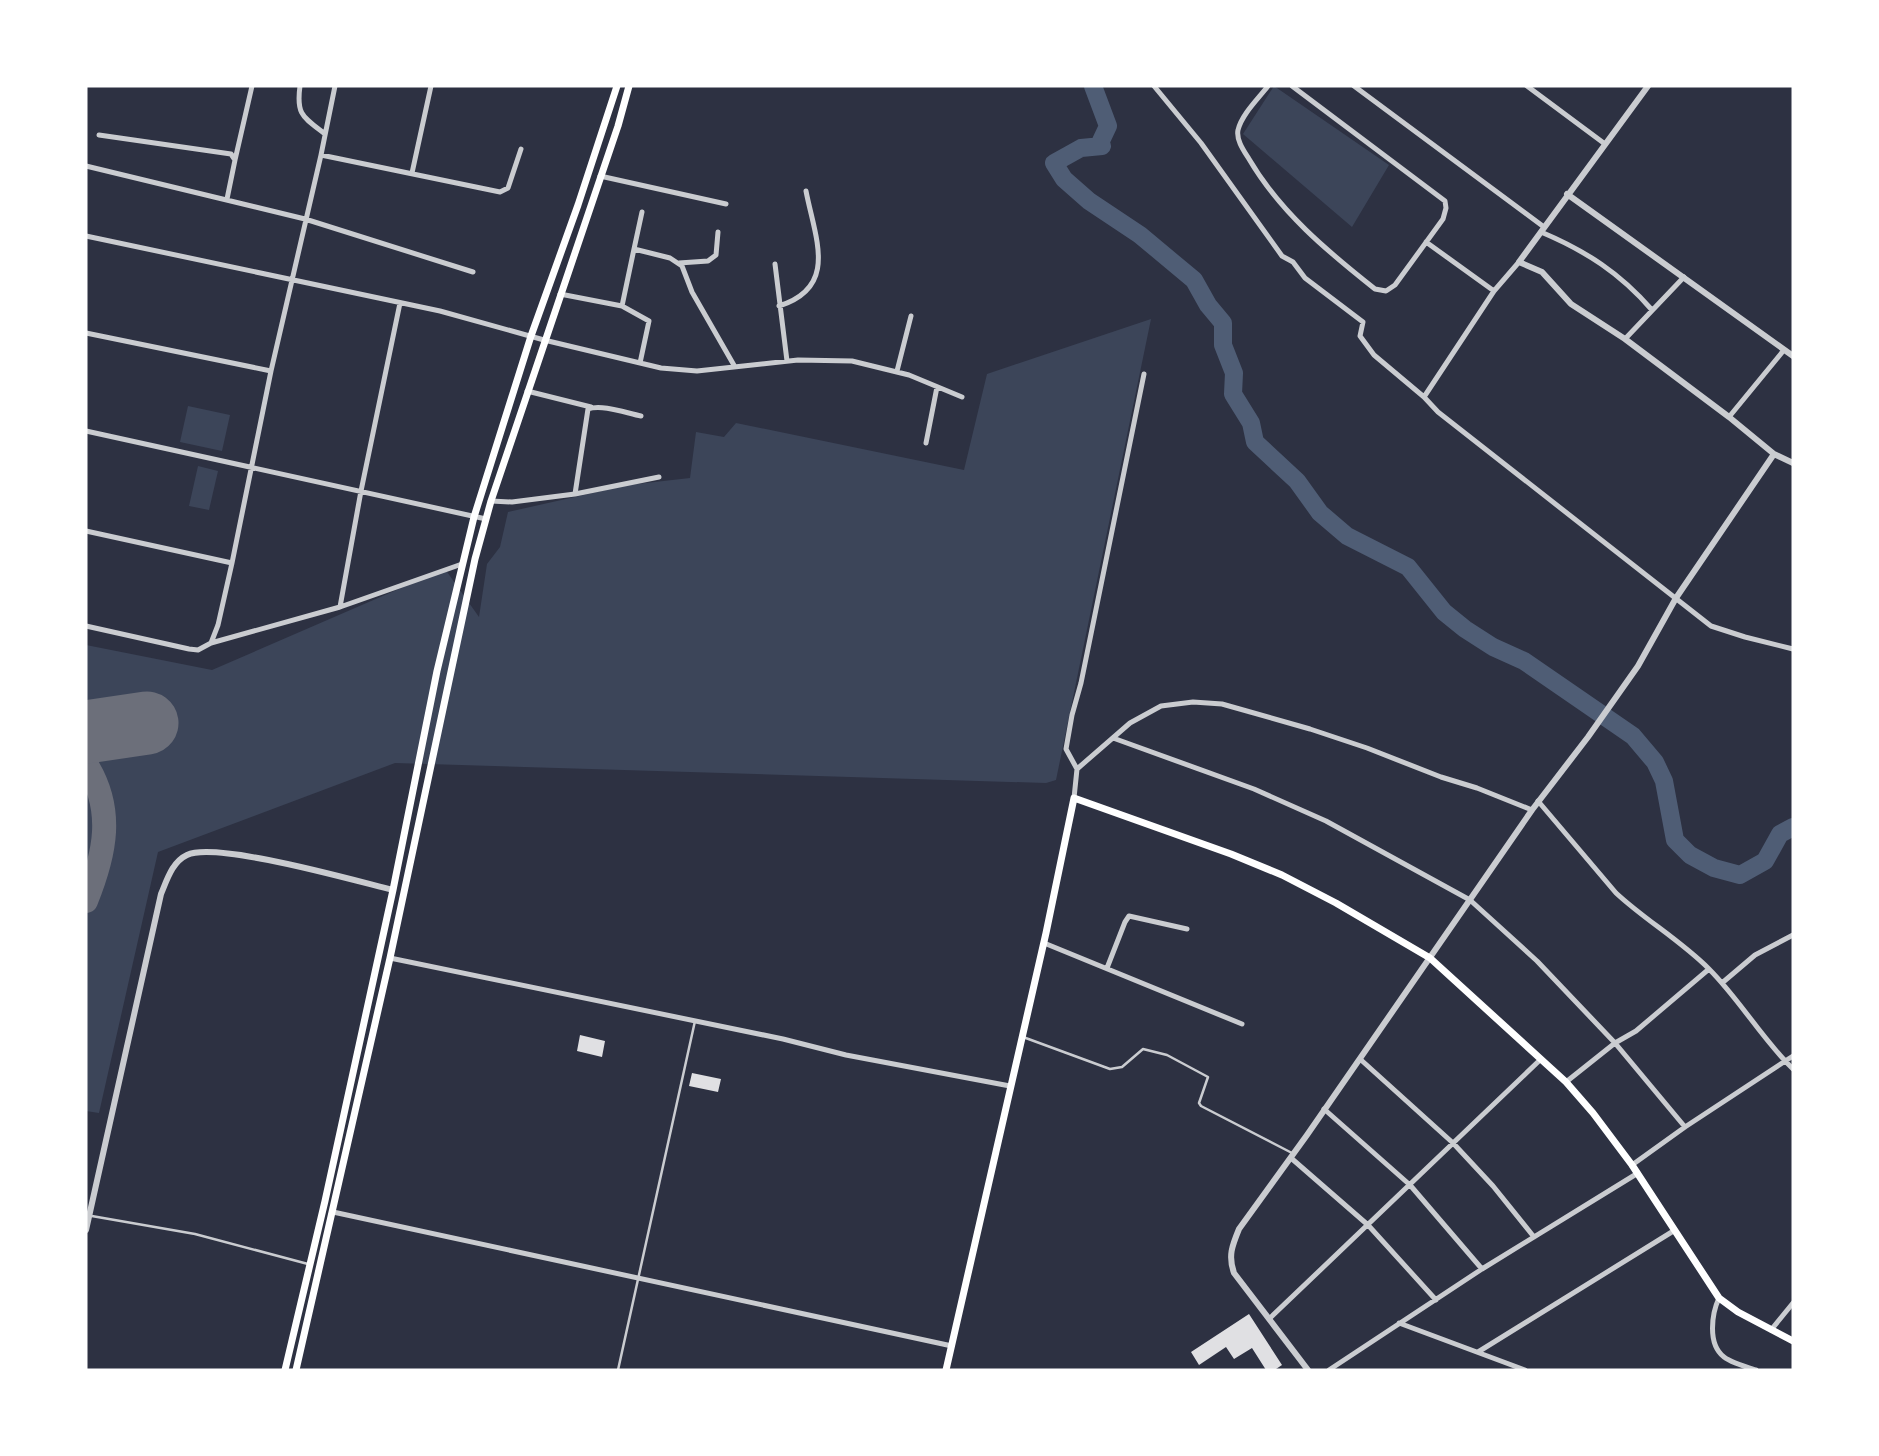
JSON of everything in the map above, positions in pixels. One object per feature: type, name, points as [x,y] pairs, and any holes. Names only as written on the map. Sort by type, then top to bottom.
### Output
[{"type":"main road","points":[[285,1370],[393,890],[437,671],[474,517],[531,337],[617,86]]},
{"type":"main road","points":[[296,1370],[390,958],[461,621],[486,519],[629,86]]},
{"type":"main road","points":[[946,1370],[1023,1037],[1074,798],[1282,875],[1430,957],[1566,1082],[1593,1113],[1632,1165],[1719,1298],[1738,1312],[1793,1340]]},
{"type":"street","points":[[227,200],[252,86]]},
{"type":"street","points":[[300,86],[300,111],[306,120],[325,134]]},
{"type":"street","points":[[211,643],[232,563],[271,372],[294,282],[305,219],[335,86]]},
{"type":"street","points":[[412,173],[431,86]]},
{"type":"street","points":[[1154,86],[1201,143],[1282,256],[1293,262],[1305,278],[1363,323],[1360,337],[1374,355],[1424,397],[1430,406],[1711,626],[1793,649]]},
{"type":"street","points":[[1268,86],[1241,124],[1237,132],[1239,142],[1264,184],[1299,224],[1374,289],[1386,291],[1395,285],[1443,219],[1445,201],[1292,86]]},
{"type":"street","points":[[1354,86],[1542,229],[1588,254],[1630,285],[1653,310]]},
{"type":"street","points":[[1527,86],[1605,144]]},
{"type":"street","points":[[1424,397],[1494,291],[1519,262],[1648,86]]},
{"type":"street","points":[[99,135],[230,154],[234,160]]},
{"type":"street","points":[[321,155],[500,192],[504,191],[511,181],[521,149]]},
{"type":"street","points":[[86,166],[305,219],[473,272]]},
{"type":"street","points":[[600,176],[726,204]]},
{"type":"street","points":[[779,306],[800,298],[818,274],[819,255],[806,191]]},
{"type":"street","points":[[1567,194],[1793,356]]},
{"type":"street","points":[[622,306],[642,212]]},
{"type":"street","points":[[634,249],[670,258],[679,263],[708,261],[716,255],[718,232]]},
{"type":"street","points":[[86,236],[440,311],[544,341],[640,363],[697,371],[787,361],[852,361],[897,372],[962,397]]},
{"type":"street","points":[[1426,242],[1494,291]]},
{"type":"street","points":[[1519,262],[1542,272],[1571,304],[1625,339],[1774,454],[1793,463]]},
{"type":"street","points":[[679,263],[692,292],[735,367]]},
{"type":"street","points":[[775,264],[787,361]]},
{"type":"street","points":[[1625,339],[1684,277]]},
{"type":"street","points":[[560,294],[622,306],[649,321],[640,363]]},
{"type":"street","points":[[340,607],[400,303]]},
{"type":"street","points":[[897,372],[911,316]]},
{"type":"street","points":[[86,333],[271,372]]},
{"type":"street","points":[[1729,417],[1784,350]]},
{"type":"street","points":[[1074,798],[1077,769],[1066,749],[1144,374]]},
{"type":"street","points":[[926,443],[937,387]]},
{"type":"street","points":[[527,391],[641,416]]},
{"type":"street","points":[[575,494],[587,412],[592,407]]},
{"type":"street","points":[[86,431],[486,519]]},
{"type":"street","points":[[1308,1370],[1234,1273],[1230,1262],[1231,1247],[1239,1230],[1538,801],[1638,666],[1676,598],[1774,454]]},
{"type":"street","points":[[491,501],[512,502],[575,494],[659,477]]},
{"type":"street","points":[[86,531],[232,563]]},
{"type":"street","points":[[86,626],[198,650],[211,643],[340,607],[462,564]]},
{"type":"street","points":[[1077,769],[1130,723],[1161,706],[1193,702],[1222,704],[1322,733],[1532,810]]},
{"type":"street","points":[[1113,738],[1254,789],[1326,821],[1470,900],[1537,961],[1615,1043],[1685,1127]]},
{"type":"street","points":[[1538,801],[1616,893],[1683,944],[1709,969],[1793,1069]]},
{"type":"street","points":[[86,1230],[87,1215],[161,894],[177,862],[194,852],[213,852],[274,861],[393,890]]},
{"type":"street","points":[[1107,968],[1129,916],[1187,929]]},
{"type":"street","points":[[1722,983],[1755,955],[1793,935]]},
{"type":"street","points":[[1044,943],[1242,1024]]},
{"type":"street","points":[[390,958],[846,1055],[1010,1086]]},
{"type":"street","points":[[1566,1082],[1615,1043],[1636,1031],[1709,969]]},
{"type":"street","points":[[1632,1165],[1793,1056]]},
{"type":"street","points":[[1360,1059],[1453,1143],[1493,1186],[1534,1237]]},
{"type":"street","points":[[1269,1319],[1541,1059]]},
{"type":"street","points":[[1324,1109],[1410,1185],[1482,1269]]},
{"type":"street","points":[[1292,1156],[1367,1225],[1436,1300]]},
{"type":"street","points":[[1329,1370],[1482,1269],[1637,1173]]},
{"type":"street","points":[[333,1212],[952,1346]]},
{"type":"street","points":[[1478,1352],[1675,1230]]},
{"type":"street","points":[[1719,1298],[1712,1320],[1719,1351],[1723,1356],[1756,1370]]},
{"type":"street","points":[[1771,1329],[1793,1303]]},
{"type":"street","points":[[1399,1323],[1525,1370]]},
{"type":"lane","points":[[618,1370],[695,1021]]},
{"type":"lane","points":[[1023,1037],[1110,1069],[1122,1067],[1143,1049],[1167,1055],[1209,1077],[1200,1099],[1202,1106],[1292,1156]]},
{"type":"lane","points":[[87,1215],[195,1234],[310,1265]]},
{"type":"shaded area","points":[[1274,86],[1389,165],[1352,227],[1243,134]]},
{"type":"shaded area","points":[[1151,319],[1056,780],[1046,783],[395,763],[158,852],[99,1113],[86,1111],[86,645],[212,670],[445,569],[479,617],[487,564],[500,547],[508,512],[628,485],[690,478],[696,432],[724,437],[736,423],[964,470],[987,374]]},
{"type":"shaded area","points":[[188,406],[230,415],[222,451],[180,442]]},
{"type":"shaded area","points":[[198,466],[218,471],[209,510],[189,506]]},
{"type":"building","points":[[580,1035],[605,1041],[602,1057],[577,1051]]},
{"type":"building","points":[[692,1073],[721,1079],[718,1092],[689,1086]]},
{"type":"building","points":[[1249,1314],[1282,1365],[1277,1370],[1266,1370],[1252,1348],[1234,1359],[1226,1347],[1199,1365],[1191,1352]]},
{"type":"waterway","points":[[1093,86],[1108,126],[1100,143],[1102,146],[1081,148],[1054,163],[1064,179],[1089,201],[1140,235],[1194,280],[1208,305],[1223,323],[1223,345],[1234,373],[1233,394],[1251,423],[1255,442],[1297,481],[1320,513],[1347,536],[1408,567],[1444,612],[1465,629],[1493,647],[1524,661],[1633,736],[1655,762],[1664,781],[1675,840],[1690,855],[1714,868],[1740,875],[1765,861],[1780,834],[1793,827]]},
{"type":"taxiway","points":[[86,764],[95,781],[104,815],[102,849],[86,901]]},
{"type":"runway","points":[[86,732],[147,723]]}]
